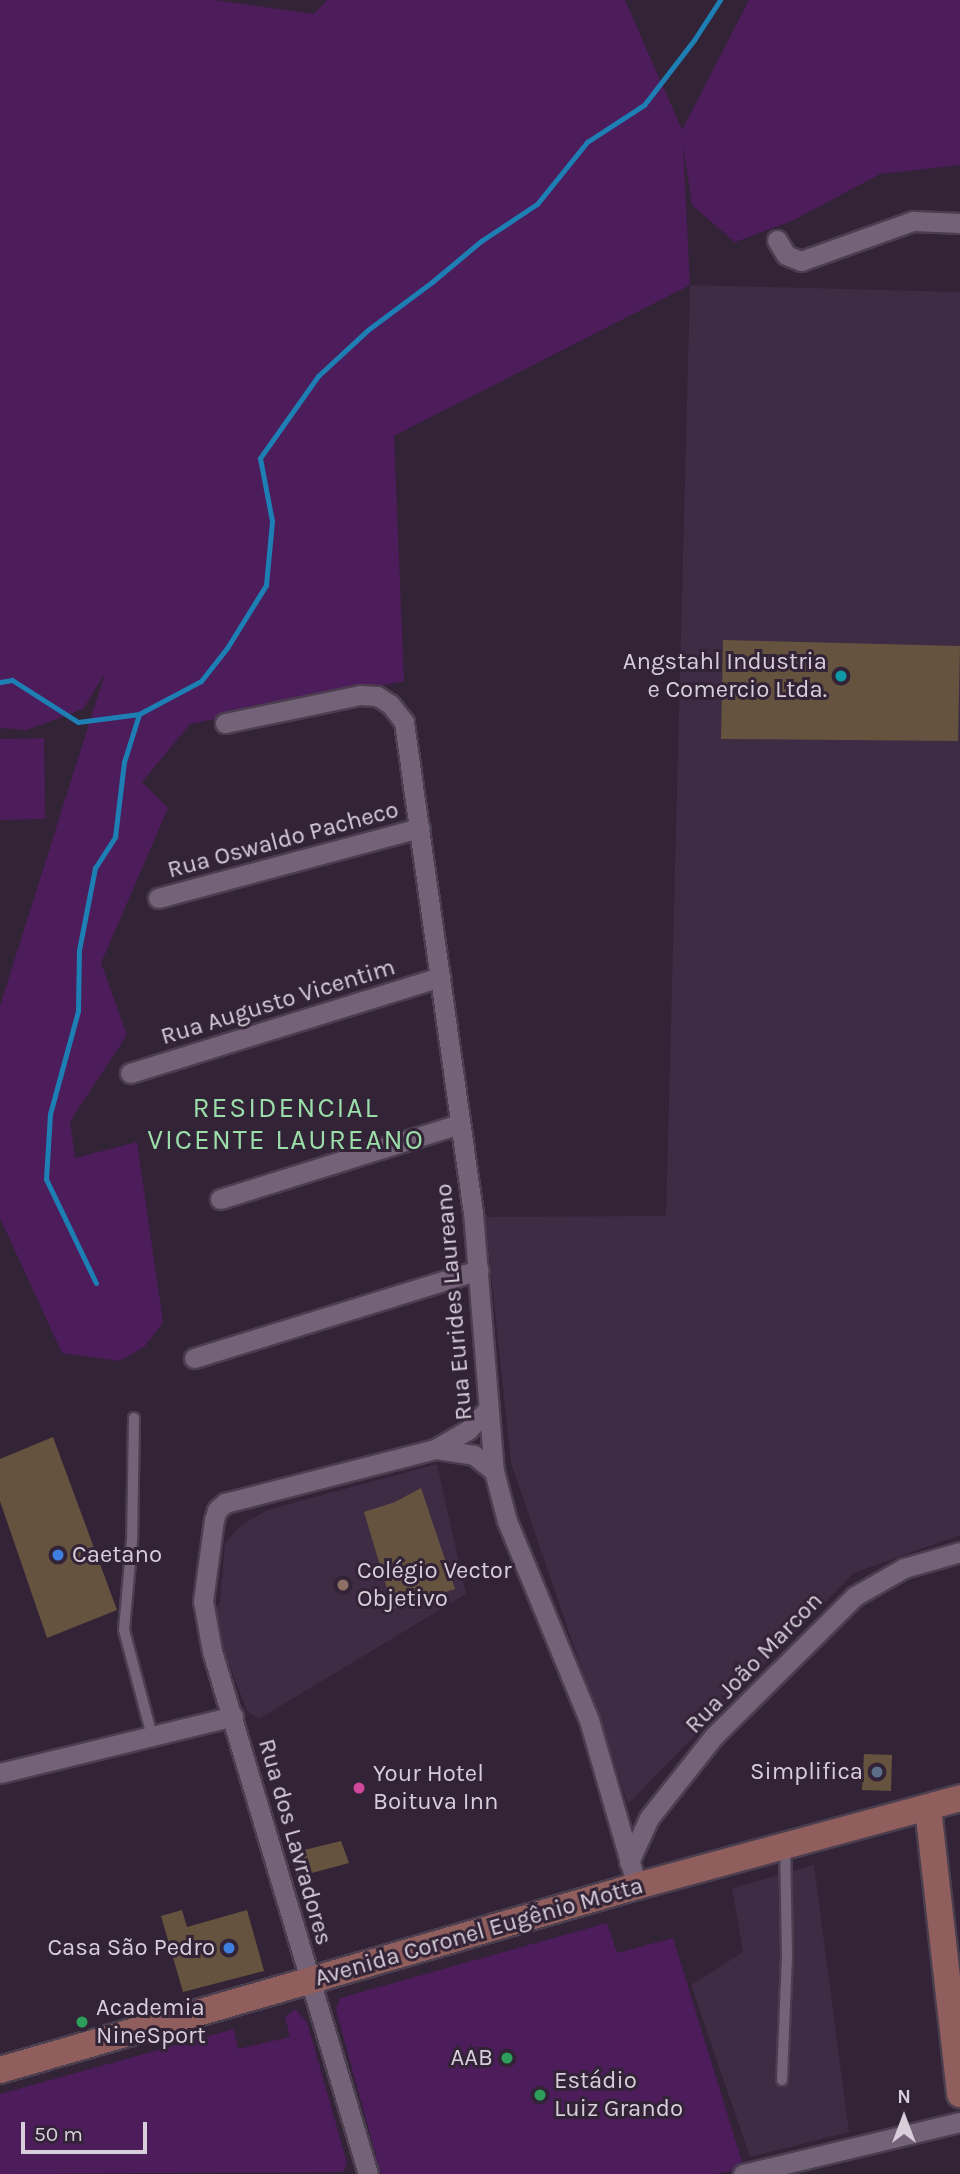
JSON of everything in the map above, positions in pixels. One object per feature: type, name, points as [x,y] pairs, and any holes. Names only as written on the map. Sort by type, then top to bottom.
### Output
[{"type":"main road","name":"Avenida Coronel Eugênio Motta","points":[[0,2070],[310,1981],[633,1874],[785,1845],[960,1798]]},
{"type":"main road","points":[[928,1808],[960,2094]]},
{"type":"street","points":[[777,240],[786,255],[801,261],[912,221],[960,223]]},
{"type":"street","name":"Rua Eurides Laureano","points":[[225,723],[352,695],[377,696],[404,722],[479,1270],[494,1471],[507,1521],[589,1720],[633,1874]]},
{"type":"street","name":"Rua Oswaldo Pacheco","points":[[158,898],[420,828]]},
{"type":"street","name":"Rua Augusto Vicentim","points":[[130,1073],[440,977]]},
{"type":"street","points":[[220,1199],[460,1124]]},
{"type":"street","points":[[194,1357],[479,1270]]},
{"type":"street","points":[[435,1449],[468,1430],[488,1409]]},
{"type":"street","points":[[435,1449],[474,1455],[494,1471]]},
{"type":"street","name":"Rua dos Lavradores","points":[[368,2174],[212,1651],[203,1606],[214,1520],[219,1507],[225,1503],[435,1449]]},
{"type":"street","name":"Rua João Marcon","points":[[633,1874],[649,1818],[714,1736],[855,1596],[904,1567],[960,1552]]},
{"type":"street","points":[[0,1773],[233,1716]]},
{"type":"street","points":[[743,2174],[776,2170],[960,2122]]},
{"type":"lane","points":[[134,1418],[132,1540],[124,1630],[152,1736]]},
{"type":"lane","points":[[782,2080],[787,1930],[785,1845]]},
{"type":"shaded area","points":[[0,0],[214,0],[314,14],[327,0],[625,0],[682,130],[749,0],[960,0],[960,165],[880,174],[792,221],[735,242],[692,205],[683,144],[690,285],[394,436],[404,681],[190,724],[142,782],[168,808],[101,963],[127,1035],[70,1121],[75,1158],[137,1142],[163,1322],[145,1346],[120,1361],[62,1353],[0,1218],[0,1006],[105,673],[83,709],[27,730],[0,728]]},
{"type":"shaded area","points":[[690,285],[960,292],[960,1535],[854,1573],[628,1804],[511,1463],[485,1217],[666,1216]]},
{"type":"shaded area","points":[[44,738],[45,819],[0,820],[0,739]]},
{"type":"shaded area","name":"Colégio Vector Objetivo","points":[[437,1464],[466,1594],[259,1719],[247,1711],[224,1651],[214,1613],[220,1602],[225,1543],[240,1526],[267,1510]]},
{"type":"shaded area","points":[[814,1865],[849,2132],[750,2157],[691,1985],[743,1952],[732,1888]]},
{"type":"shaded area","name":"Estádio Luiz Grando","points":[[607,1923],[617,1953],[673,1938],[744,2168],[715,2174],[381,2174],[336,2010],[340,1998]]},
{"type":"shaded area","points":[[295,2009],[307,2022],[347,2163],[343,2172],[0,2174],[0,2094],[234,2029],[238,2049],[290,2037],[285,2017]]},
{"type":"building","name":"Angstahl Industria e Comercio Ltda.","points":[[723,640],[960,646],[958,741],[721,739]]},
{"type":"building","name":"Caetano","points":[[53,1437],[117,1610],[47,1638],[0,1501],[0,1459]]},
{"type":"building","points":[[421,1488],[455,1589],[393,1609],[364,1512],[395,1502]]},
{"type":"building","name":"Simplifica","points":[[864,1754],[892,1755],[891,1791],[862,1790]]},
{"type":"building","points":[[341,1841],[349,1863],[297,1877],[292,1853]]},
{"type":"building","name":"Casa São Pedro","points":[[182,1910],[187,1927],[247,1910],[264,1971],[183,1992],[161,1916]]},
{"type":"waterway","points":[[0,682],[12,680],[78,722],[139,714],[201,681],[227,648],[266,585],[272,521],[260,458],[318,376],[369,329],[481,241],[537,204],[587,142],[644,105],[694,40],[720,0]]},
{"type":"waterway","points":[[96,1283],[46,1179],[50,1114],[78,1011],[79,950],[95,868],[115,837],[124,762],[139,714]]},
{"type":"place","name":"Angstahl Industria e Comercio Ltda.","points":[[841,676]]},
{"type":"place","name":"Caetano","points":[[58,1555]]},
{"type":"place","name":"Colégio Vector Objetivo","points":[[343,1585]]},
{"type":"place","name":"Simplifica","points":[[877,1772]]},
{"type":"place","name":"Your Hotel Boituva Inn","points":[[359,1788]]},
{"type":"place","name":"Casa São Pedro","points":[[229,1948]]},
{"type":"place","name":"Academia NineSport","points":[[82,2022]]},
{"type":"place","name":"AAB","points":[[507,2058]]},
{"type":"place","name":"Estádio Luiz Grando","points":[[540,2095]]},
{"type":"district","name":"RESIDENCIAL VICENTE LAUREANO","points":[[286,1124]]}]
